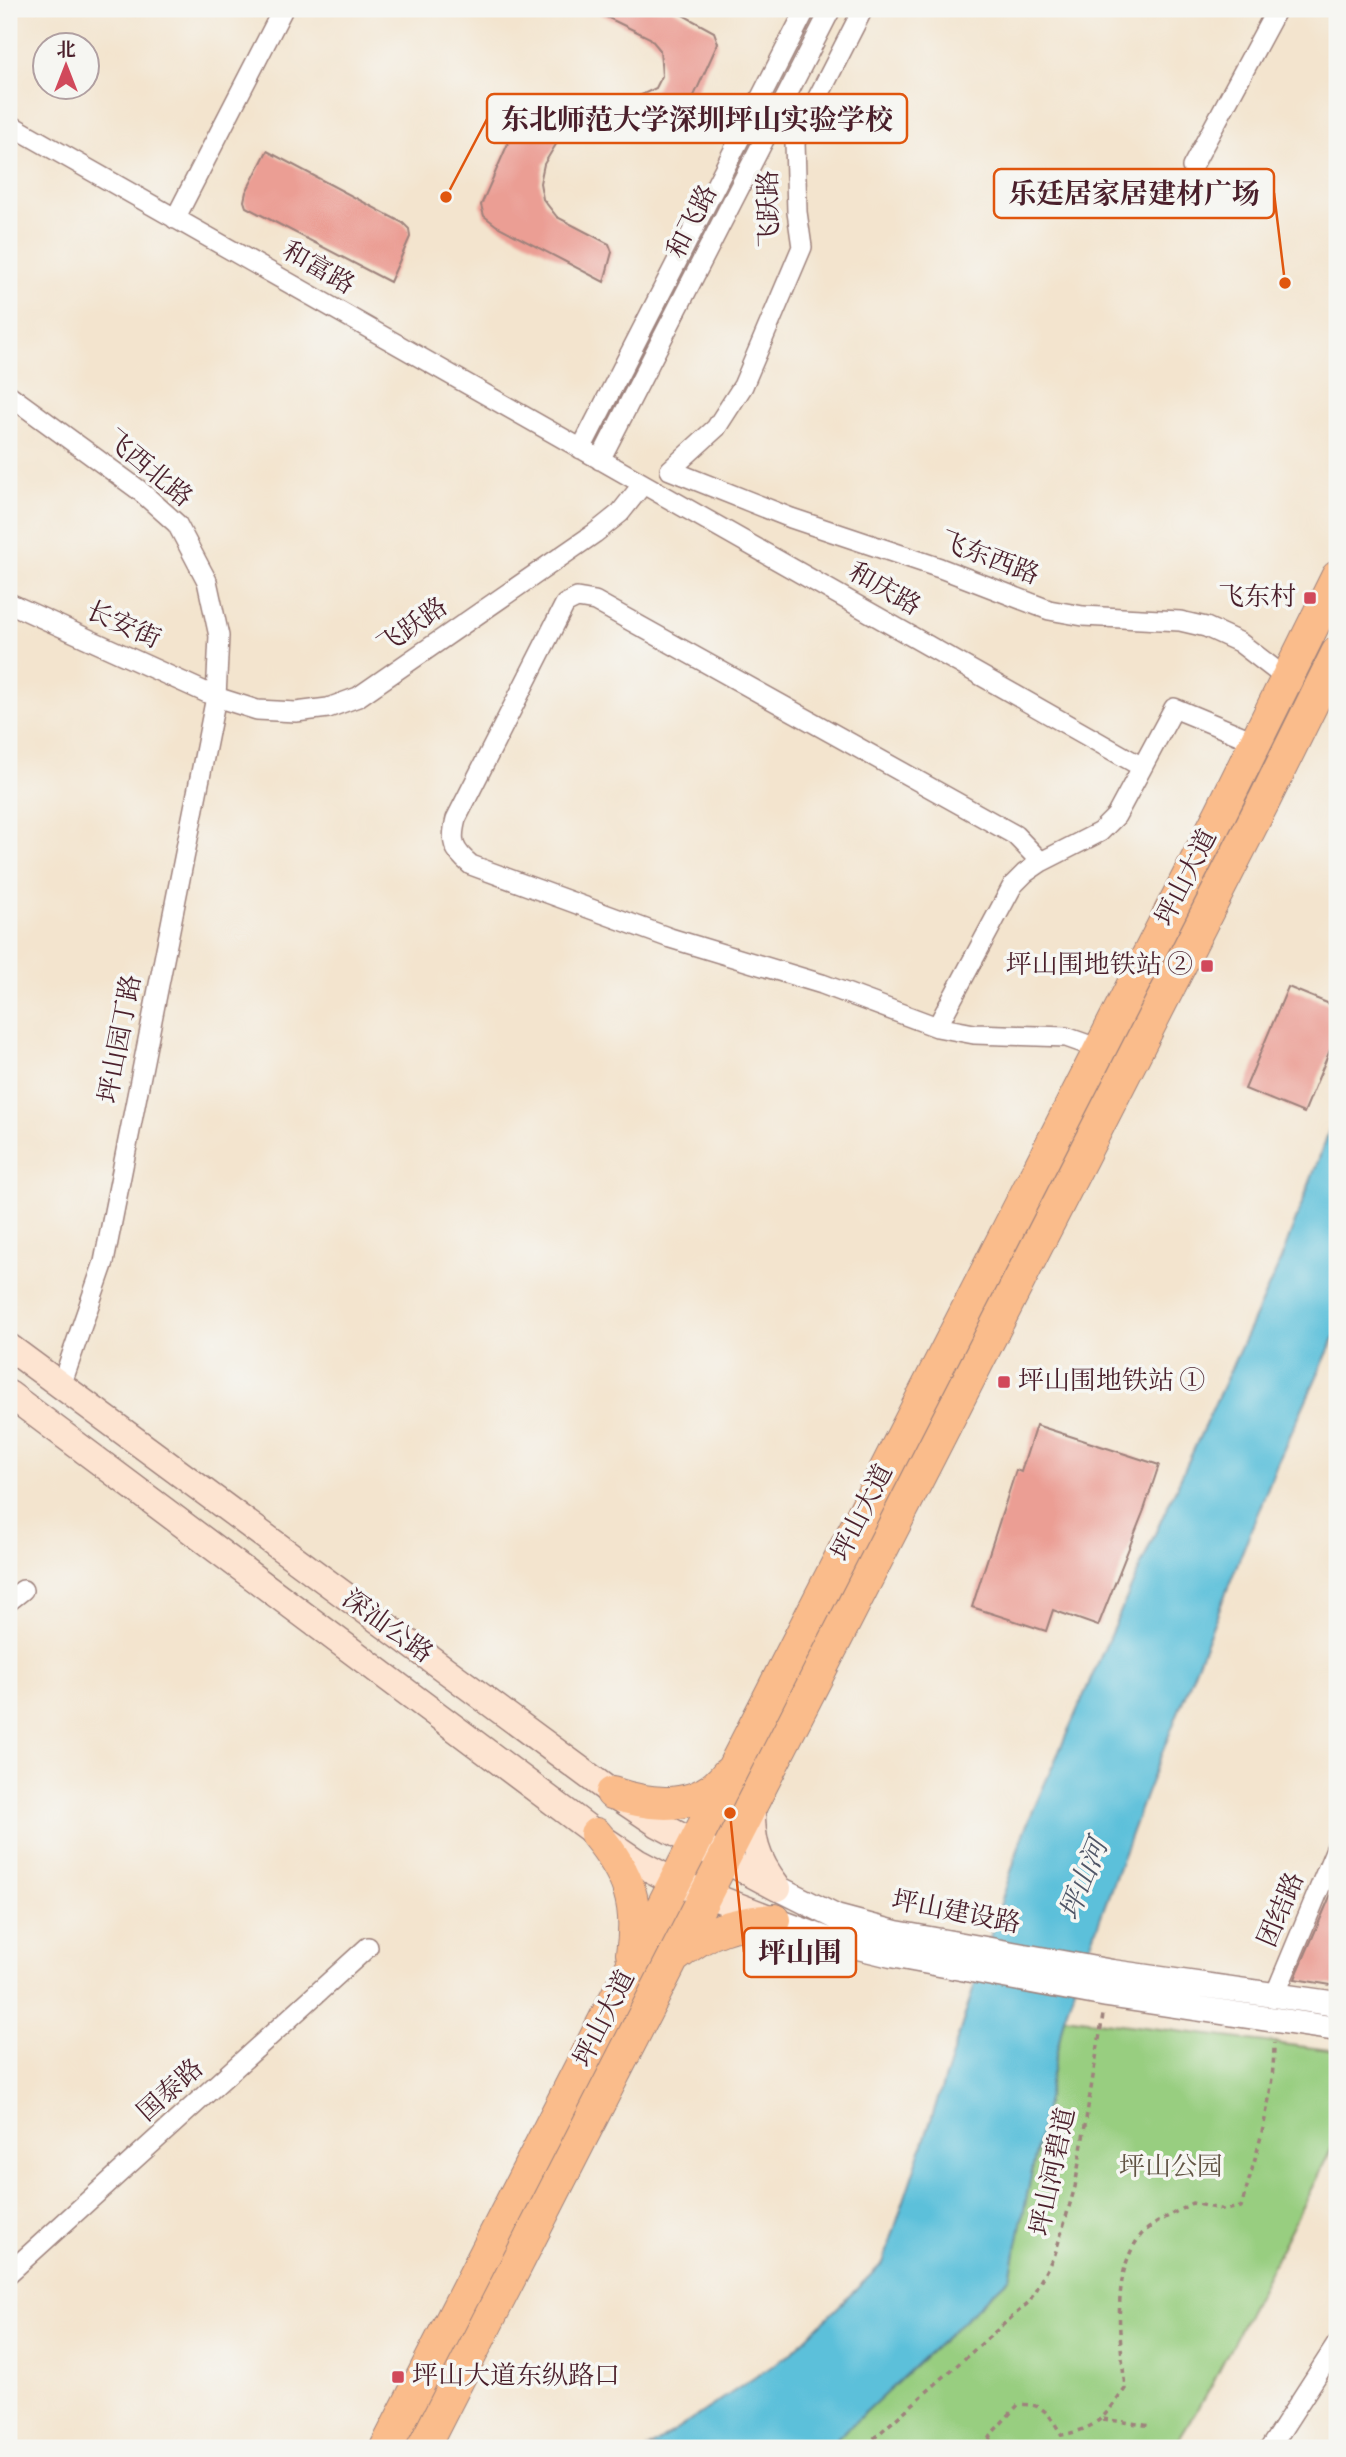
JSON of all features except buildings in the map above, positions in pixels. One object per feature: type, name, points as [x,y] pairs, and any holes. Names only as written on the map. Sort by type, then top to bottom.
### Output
[{"type":"highway","name":"坪山大道","points":[[386,2448],[1100,1049],[1337,577]]},
{"type":"highway","name":"坪山大道","points":[[423,2448],[1265,800],[1337,653]]},
{"type":"highway","points":[[612,1793],[639,1802],[665,1804],[688,1800],[707,1792],[723,1779],[736,1762]]},
{"type":"highway","points":[[596,1834],[628,1881],[634,1906],[635,1931],[625,1979]]},
{"type":"highway","points":[[673,1959],[697,1940],[720,1928],[746,1922],[775,1920]]},
{"type":"main road","name":"深汕公路","points":[[9,1347],[612,1793],[658,1824],[778,1888]]},
{"type":"main road","name":"深汕公路","points":[[9,1394],[596,1834],[637,1862],[675,1882],[775,1920]]},
{"type":"main road","points":[[752,1803],[751,1828],[756,1852],[778,1888]]},
{"type":"street","points":[[175,219],[283,9]]},
{"type":"street","name":"和飞路","points":[[581,449],[806,9]]},
{"type":"street","name":"和飞路","points":[[600,460],[831,9]]},
{"type":"street","name":"飞跃路","points":[[670,470],[716,428],[743,386],[802,247],[797,212],[795,142],[863,9]]},
{"type":"street","points":[[1192,167],[1277,9]]},
{"type":"street","name":"和富路","points":[[9,124],[600,460]]},
{"type":"street","name":"飞西北路","points":[[9,395],[139,490],[177,524],[207,581],[219,636],[216,697]]},
{"type":"street","name":"和庆路","points":[[600,460],[1142,767]]},
{"type":"street","name":"飞东西路","points":[[670,470],[791,518],[940,568],[1049,610],[1083,616],[1180,621],[1206,627],[1239,642],[1287,679]]},
{"type":"street","name":"飞跃路","points":[[216,697],[257,710],[296,712],[328,708],[358,697],[595,533],[620,513],[643,484]]},
{"type":"street","points":[[1041,862],[1015,835],[595,601],[577,597],[565,604],[456,819],[452,835],[457,853],[471,865],[670,939],[822,984],[937,1027],[975,1034],[1066,1037],[1100,1049]]},
{"type":"street","name":"长安街","points":[[9,603],[216,697]]},
{"type":"street","name":"坪山园丁路","points":[[61,1386],[104,1262],[216,697]]},
{"type":"street","points":[[937,1027],[1013,885],[1041,862],[1100,832],[1116,816],[1174,708],[1256,742]]},
{"type":"street","name":"团结路","points":[[1275,1995],[1337,1846]]},
{"type":"street","name":"坪山建设路","points":[[778,1888],[836,1917],[896,1933],[969,1958]]},
{"type":"street","name":"坪山建设路","points":[[775,1920],[829,1940],[891,1955],[969,1958],[1337,2029]]},
{"type":"street","name":"国泰路","points":[[9,2273],[368,1947]]},
{"type":"street","name":"坪山建设路","points":[[1110,1984],[1275,1995],[1337,2004]]},
{"type":"street","points":[[1270,2448],[1337,2344]]},
{"type":"path","name":"坪山河碧道","points":[[874,2448],[873,2439],[1029,2302],[1055,2254],[1075,2187],[1110,1984]]},
{"type":"path","points":[[984,2448],[994,2431],[1018,2405],[1031,2403],[1048,2412],[1062,2435],[1080,2431],[1103,2419],[1125,2389],[1121,2331],[1122,2271],[1142,2234],[1192,2203],[1224,2210],[1241,2207],[1269,2107],[1274,2043]]},
{"type":"path","points":[[1103,2419],[1152,2426]]},
{"type":"green space","name":"坪山公园","points":[[1064,2017],[1337,2051],[1337,2138],[1210,2388],[1173,2448],[827,2448],[1010,2277]]},
{"type":"water","name":"坪山河","points":[[1337,1110],[1337,1332],[1278,1462],[1146,1793],[1064,2017],[1010,2277],[827,2448],[649,2448],[790,2354],[883,2263],[1024,1831],[1153,1538],[1280,1262]]},
{"type":"place","name":"东北师范大学深圳坪山实验学校","points":[[446,197]]},
{"type":"place","name":"乐廷居家居建材广场","points":[[1285,283]]},
{"type":"place","name":"飞东村","points":[[1310,598]]},
{"type":"place","name":"坪山围地铁站 ②","points":[[1207,966]]},
{"type":"place","name":"坪山围地铁站 ①","points":[[1004,1382]]},
{"type":"place","name":"坪山围","points":[[730,1813]]},
{"type":"place","name":"坪山大道东纵路口","points":[[398,2377]]}]
